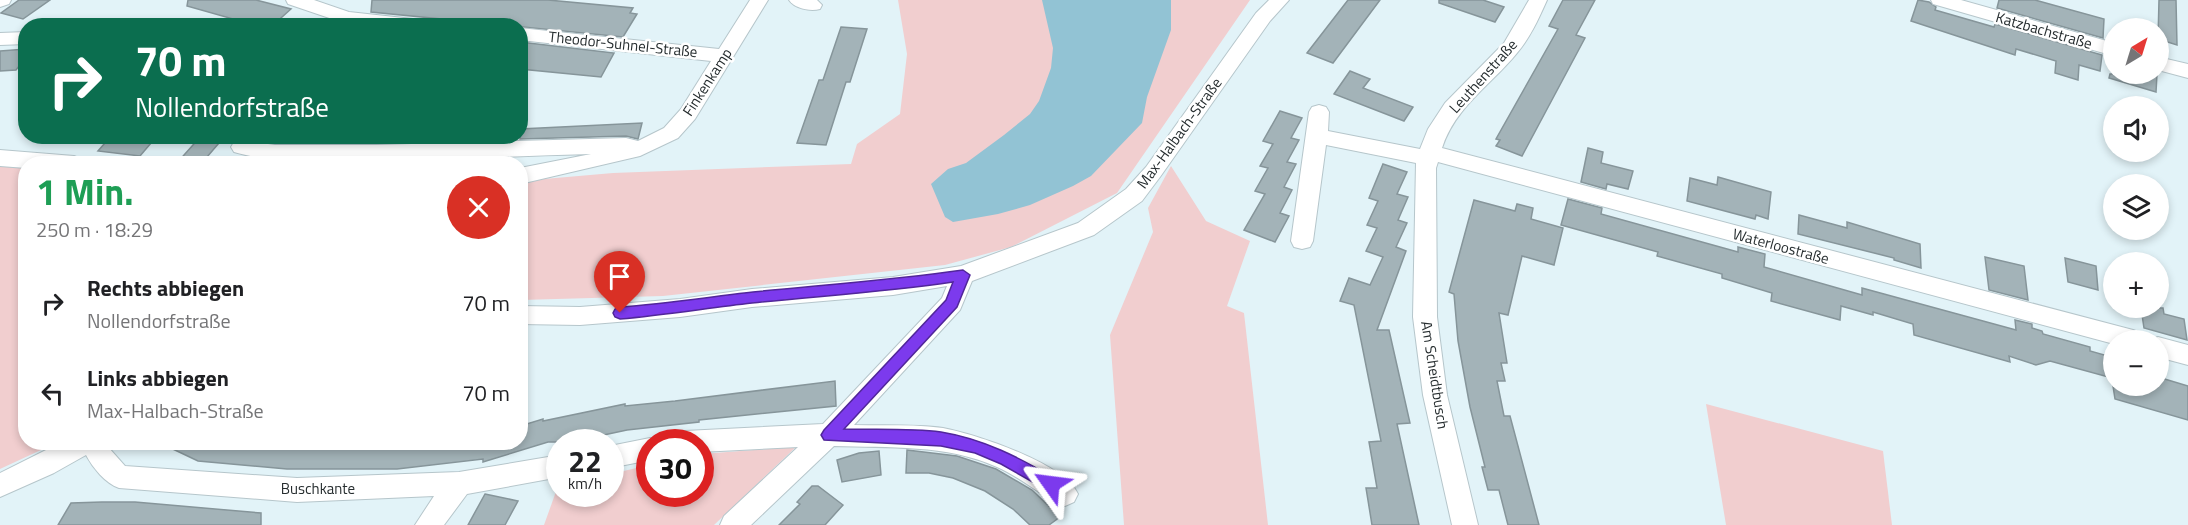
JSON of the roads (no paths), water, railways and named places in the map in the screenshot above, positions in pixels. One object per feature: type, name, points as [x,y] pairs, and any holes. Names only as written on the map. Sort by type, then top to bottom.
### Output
[{"type":"street","points":[[295,0],[335,18]]},
{"type":"street","name":"Finkenkamp","points":[[528,175],[559,169],[639,148],[671,133],[688,114],[759,0]]},
{"type":"street","name":"Max-Halbach-Straße","points":[[1056,240],[1100,208],[1122,188],[1253,15],[1268,0]]},
{"type":"street","name":"Max-Halbach-Straße","points":[[528,315],[580,316],[893,286],[963,275],[1086,229],[1134,195],[1153,172],[1263,17],[1280,0]]},
{"type":"street","name":"Leuthenstraße","points":[[1428,155],[1438,129],[1452,108],[1511,48],[1538,0]]},
{"type":"street","name":"Katzbachstraße","points":[[1941,0],[2103,47]]},
{"type":"street","points":[[312,18],[321,10]]},
{"type":"street","name":"Theodor-Suhnel-Straße","points":[[528,35],[725,56]]},
{"type":"street","points":[[0,39],[18,38]]},
{"type":"street","points":[[2169,66],[2188,71]]},
{"type":"street","points":[[1302,241],[1317,136],[1318,112]]},
{"type":"street","name":"Waterloostraße","points":[[1317,136],[1428,155],[2103,332]]},
{"type":"street","points":[[241,147],[275,152],[376,153],[626,145],[639,148]]},
{"type":"street","name":"Am Scheidtbusch","points":[[1428,155],[1425,168],[1425,317],[1435,395],[1465,525]]},
{"type":"street","points":[[0,158],[18,159]]},
{"type":"street","points":[[733,525],[829,435],[952,303],[963,275]]},
{"type":"street","points":[[2169,350],[2188,355]]},
{"type":"street","points":[[714,441],[829,435],[941,439],[976,447],[1036,474],[1065,494]]},
{"type":"street","points":[[0,485],[72,450]]},
{"type":"street","name":"Buschkante","points":[[97,450],[119,477],[297,490],[459,484],[546,468]]},
{"type":"street","points":[[428,525],[459,484]]},
{"type":"water","points":[[1042,0],[1171,0],[1171,30],[1147,97],[1142,123],[1091,176],[1073,186],[1030,205],[998,214],[953,222],[945,217],[931,184],[948,169],[966,163],[1004,135],[1030,114],[1039,101],[1051,68],[1053,48]]}]
